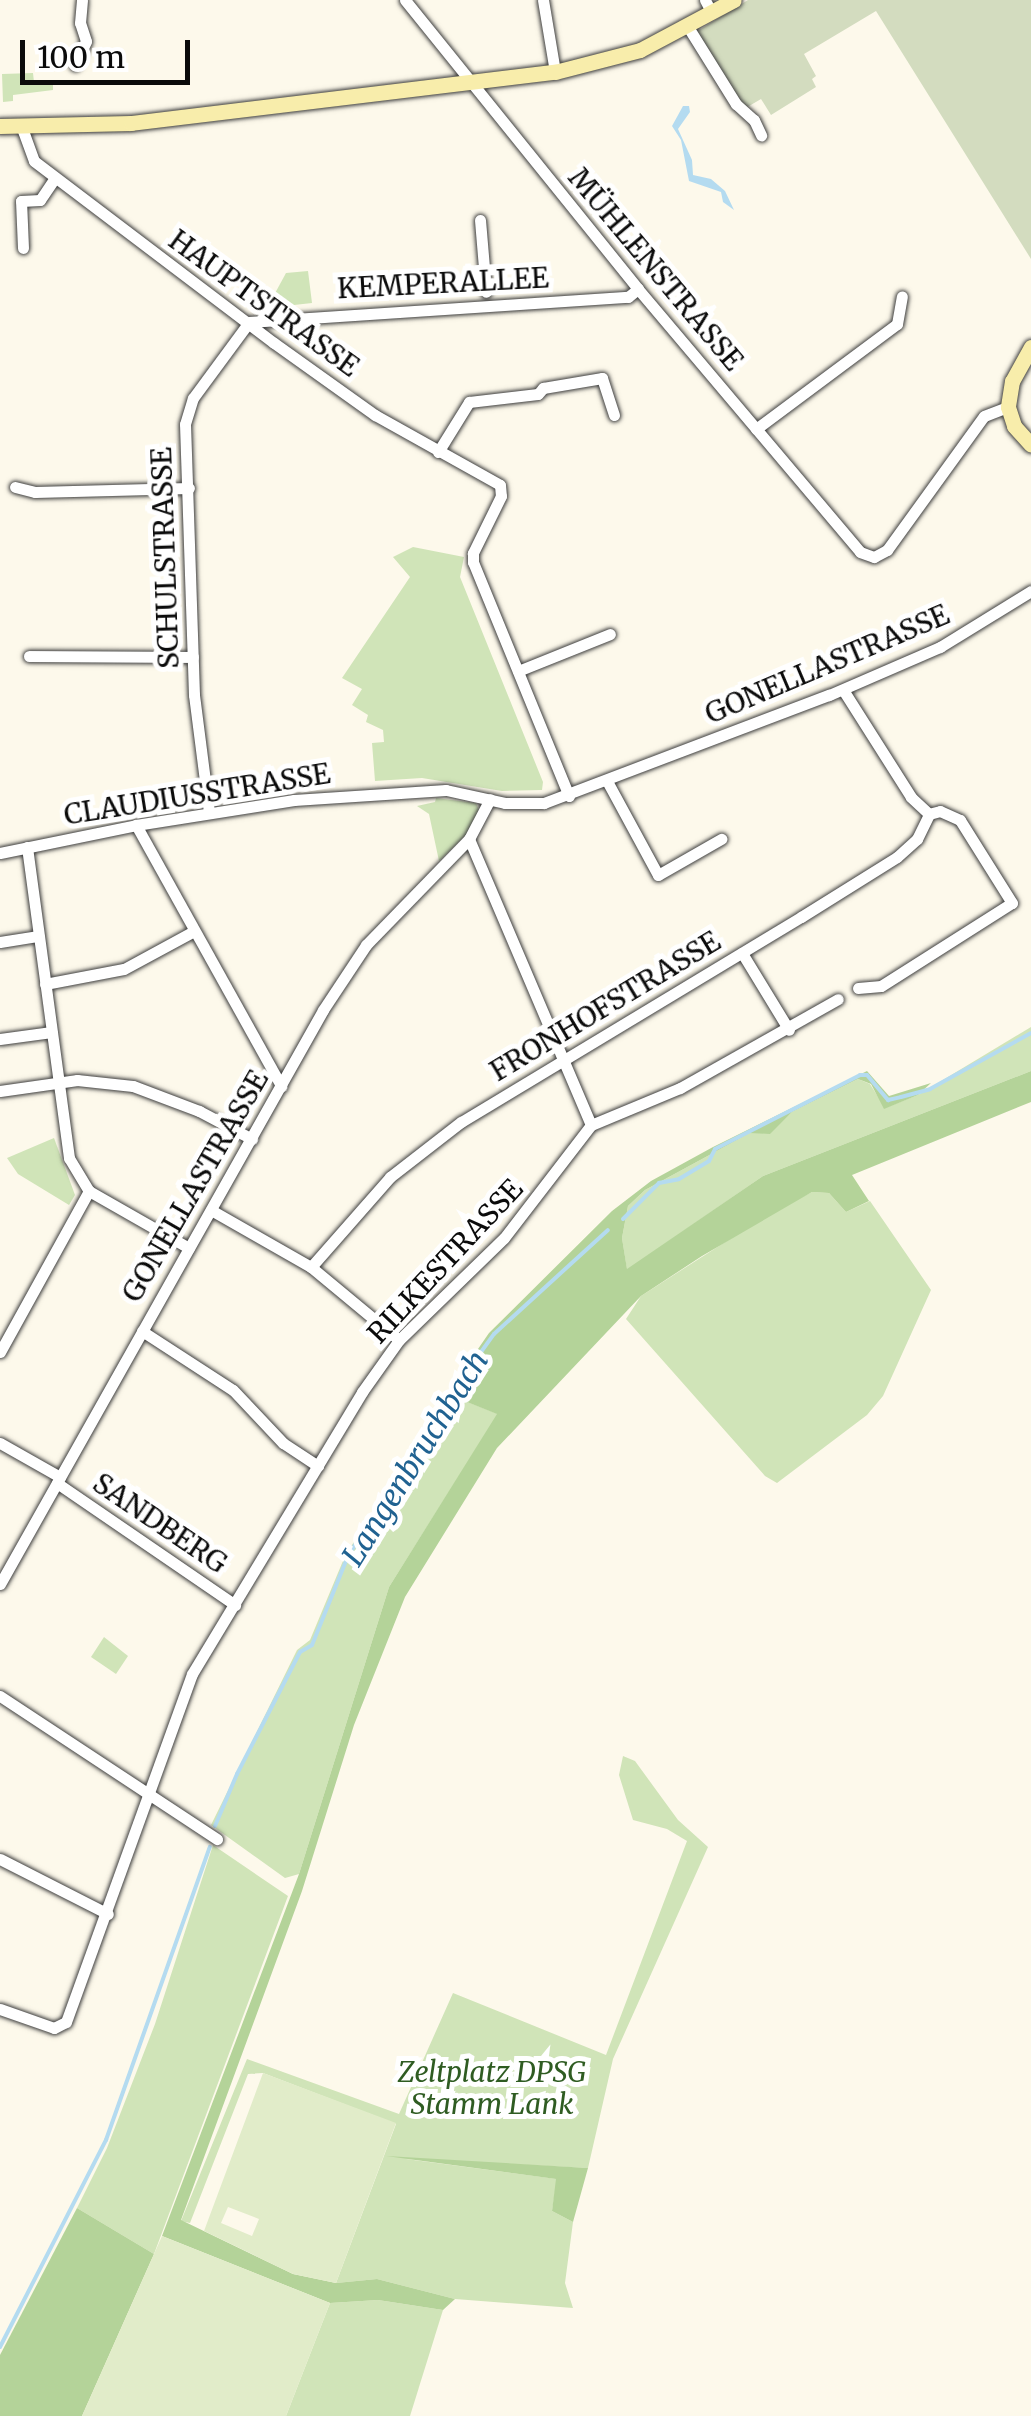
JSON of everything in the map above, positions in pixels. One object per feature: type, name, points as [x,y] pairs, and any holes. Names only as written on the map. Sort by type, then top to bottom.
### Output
[{"type":"street","points":[[75,65],[86,41],[80,23],[82,0]]},
{"type":"street","name":"MÜHLENSTRASSE","points":[[405,0],[638,289],[860,552],[878,555],[896,540],[948,460],[984,416],[1008,407]]},
{"type":"street","points":[[543,0],[555,72]]},
{"type":"street","points":[[0,126],[131,123],[555,72],[627,55],[688,28],[708,7],[734,0]]},
{"type":"street","points":[[688,28],[736,104],[754,120],[761,135]]},
{"type":"street","name":"HAUPTSTRASSE","points":[[22,128],[30,155],[55,178],[374,414],[496,482],[502,490],[473,562],[518,671]]},
{"type":"street","points":[[24,248],[21,201],[40,200],[55,178]]},
{"type":"street","points":[[480,220],[486,292]]},
{"type":"street","name":"KEMPERALLEE","points":[[249,322],[628,298],[638,289]]},
{"type":"street","points":[[756,430],[897,324],[902,296]]},
{"type":"street","name":"SCHULSTRASSE","points":[[209,812],[192,657],[187,410],[249,322]]},
{"type":"street","points":[[1031,347],[1012,381],[1008,407],[1014,426],[1031,445]]},
{"type":"street","points":[[438,452],[468,402],[538,394],[543,388],[602,378],[614,415]]},
{"type":"street","points":[[15,487],[36,492],[189,488]]},
{"type":"street","name":"GONELLASTRASSE","points":[[464,793],[522,805],[568,796],[842,690],[940,647],[1031,591]]},
{"type":"street","points":[[568,796],[518,671],[610,634]]},
{"type":"street","points":[[29,656],[192,657]]},
{"type":"street","points":[[842,690],[911,797],[926,810],[960,820],[1012,903],[881,986],[858,988]]},
{"type":"street","points":[[607,781],[658,875],[720,840]]},
{"type":"street","name":"CLAUDIUSSTRASSE","points":[[0,853],[209,812],[421,790],[464,793]]},
{"type":"street","points":[[490,800],[468,839],[591,1125],[680,1088],[790,1030],[838,999]]},
{"type":"street","name":"FRONHOFSTRASSE","points":[[311,1268],[367,1200],[418,1154],[897,857],[917,839],[926,810]]},
{"type":"street","points":[[136,825],[280,1086]]},
{"type":"street","name":"GONELLASTRASSE","points":[[0,1584],[280,1086],[366,946],[468,839]]},
{"type":"street","points":[[27,847],[68,1158],[88,1191],[189,1248]]},
{"type":"street","points":[[45,984],[124,969],[194,930]]},
{"type":"street","points":[[0,942],[38,936]]},
{"type":"street","points":[[742,953],[790,1030]]},
{"type":"street","points":[[0,1040],[52,1032]]},
{"type":"street","points":[[0,1091],[59,1081],[133,1086],[182,1103],[252,1139]]},
{"type":"street","name":"RILKESTRASSE","points":[[0,2009],[54,2028],[63,2026],[108,1914],[192,1674],[399,1340],[504,1238],[591,1125]]},
{"type":"street","points":[[0,1352],[88,1191]]},
{"type":"street","points":[[211,1210],[311,1268],[399,1340]]},
{"type":"street","points":[[142,1331],[233,1390],[283,1442],[318,1466]]},
{"type":"street","name":"SANDBERG","points":[[0,1443],[235,1605]]},
{"type":"street","points":[[0,1696],[217,1839]]},
{"type":"street","points":[[0,1859],[108,1914]]},
{"type":"green space","points":[[748,0],[1031,0],[1031,259],[876,11],[804,54],[816,76],[812,79],[816,87],[771,115],[761,99],[744,109],[696,32]]},
{"type":"green space","points":[[33,73],[34,82],[53,81],[53,90],[13,95],[13,101],[3,102],[2,74]]},
{"type":"green space","points":[[308,271],[312,303],[267,308],[286,273]]},
{"type":"green space","points":[[413,547],[464,557],[460,577],[543,782],[542,790],[502,791],[422,778],[375,781],[372,743],[384,742],[383,730],[366,722],[368,715],[352,705],[362,689],[342,678],[410,577],[393,557]]},
{"type":"green space","points":[[436,798],[476,803],[479,810],[467,834],[439,861],[429,814],[417,806],[435,802]]},
{"type":"green space","points":[[1031,1027],[1031,1071],[763,1176],[627,1270],[622,1238],[628,1206],[645,1190],[750,1133],[770,1133],[792,1112],[858,1079],[870,1084],[885,1108],[918,1095]]},
{"type":"green space","points":[[867,1071],[889,1096],[931,1083],[918,1095],[884,1109],[871,1084],[858,1079],[792,1112],[770,1134],[750,1133],[645,1190],[628,1206],[622,1238],[627,1269],[763,1176],[1031,1071],[1031,1102],[852,1175],[869,1201],[846,1212],[829,1193],[812,1192],[702,1256],[641,1296],[497,1448],[405,1597],[354,1725],[302,1891],[181,2220],[293,2274],[336,2283],[377,2279],[455,2299],[443,2310],[378,2300],[330,2303],[162,2236],[299,1874],[389,1587],[497,1414],[447,1394],[489,1333],[612,1211],[651,1181]]},
{"type":"green space","points":[[54,1138],[75,1195],[69,1205],[18,1174],[7,1158]]},
{"type":"green space","points":[[812,1192],[829,1193],[846,1212],[870,1201],[931,1290],[883,1396],[867,1415],[777,1483],[765,1476],[626,1319],[641,1296],[772,1212]]},
{"type":"green space","points":[[447,1394],[498,1414],[389,1587],[299,1874],[285,1878],[211,1825],[297,1650],[310,1640],[345,1556]]},
{"type":"green space","points":[[104,1637],[128,1656],[116,1674],[91,1657]]},
{"type":"green space","name":"Zeltplatz DPSG Stamm Lank","points":[[623,1756],[635,1761],[678,1820],[708,1847],[613,2059],[588,2168],[406,2159],[557,2179],[552,2211],[573,2222],[565,2283],[573,2308],[455,2299],[377,2279],[336,2283],[396,2124],[263,2073],[248,2074],[190,2223],[181,2221],[247,2059],[399,2114],[453,1993],[606,2055],[687,1841],[667,1829],[633,1820],[619,1775]]},
{"type":"green space","points":[[213,1845],[288,1896],[154,2254],[77,2208],[107,2148],[155,2024]]},
{"type":"green space","points":[[263,2073],[396,2123],[336,2283],[293,2274],[204,2231]],"holes":[[[228,2207],[259,2219],[252,2236],[221,2223]]]},
{"type":"green space","points":[[386,2156],[588,2168],[573,2222],[552,2211],[556,2179]]},
{"type":"green space","points":[[77,2208],[154,2254],[82,2416],[0,2416],[0,2355]]},
{"type":"green space","points":[[162,2236],[330,2303],[286,2416],[82,2416]]},
{"type":"green space","points":[[378,2300],[443,2310],[410,2416],[286,2416],[330,2303]]},
{"type":"water","points":[[683,106],[689,106],[690,112],[678,129],[692,160],[693,175],[711,179],[725,191],[734,210],[723,202],[721,192],[689,181],[681,140],[672,126]]},
{"type":"waterway","name":"Langenbruchbach","points":[[623,1219],[659,1183],[679,1179],[709,1161],[715,1149],[860,1075],[867,1075],[888,1100],[901,1097],[930,1089],[1031,1033]]},
{"type":"waterway","name":"Langenbruchbach","points":[[215,1826],[237,1774],[300,1652],[312,1645],[348,1556],[450,1395],[494,1334],[608,1230]]},
{"type":"waterway","name":"Langenbruchbach","points":[[0,2347],[106,2140],[210,1847]]}]
